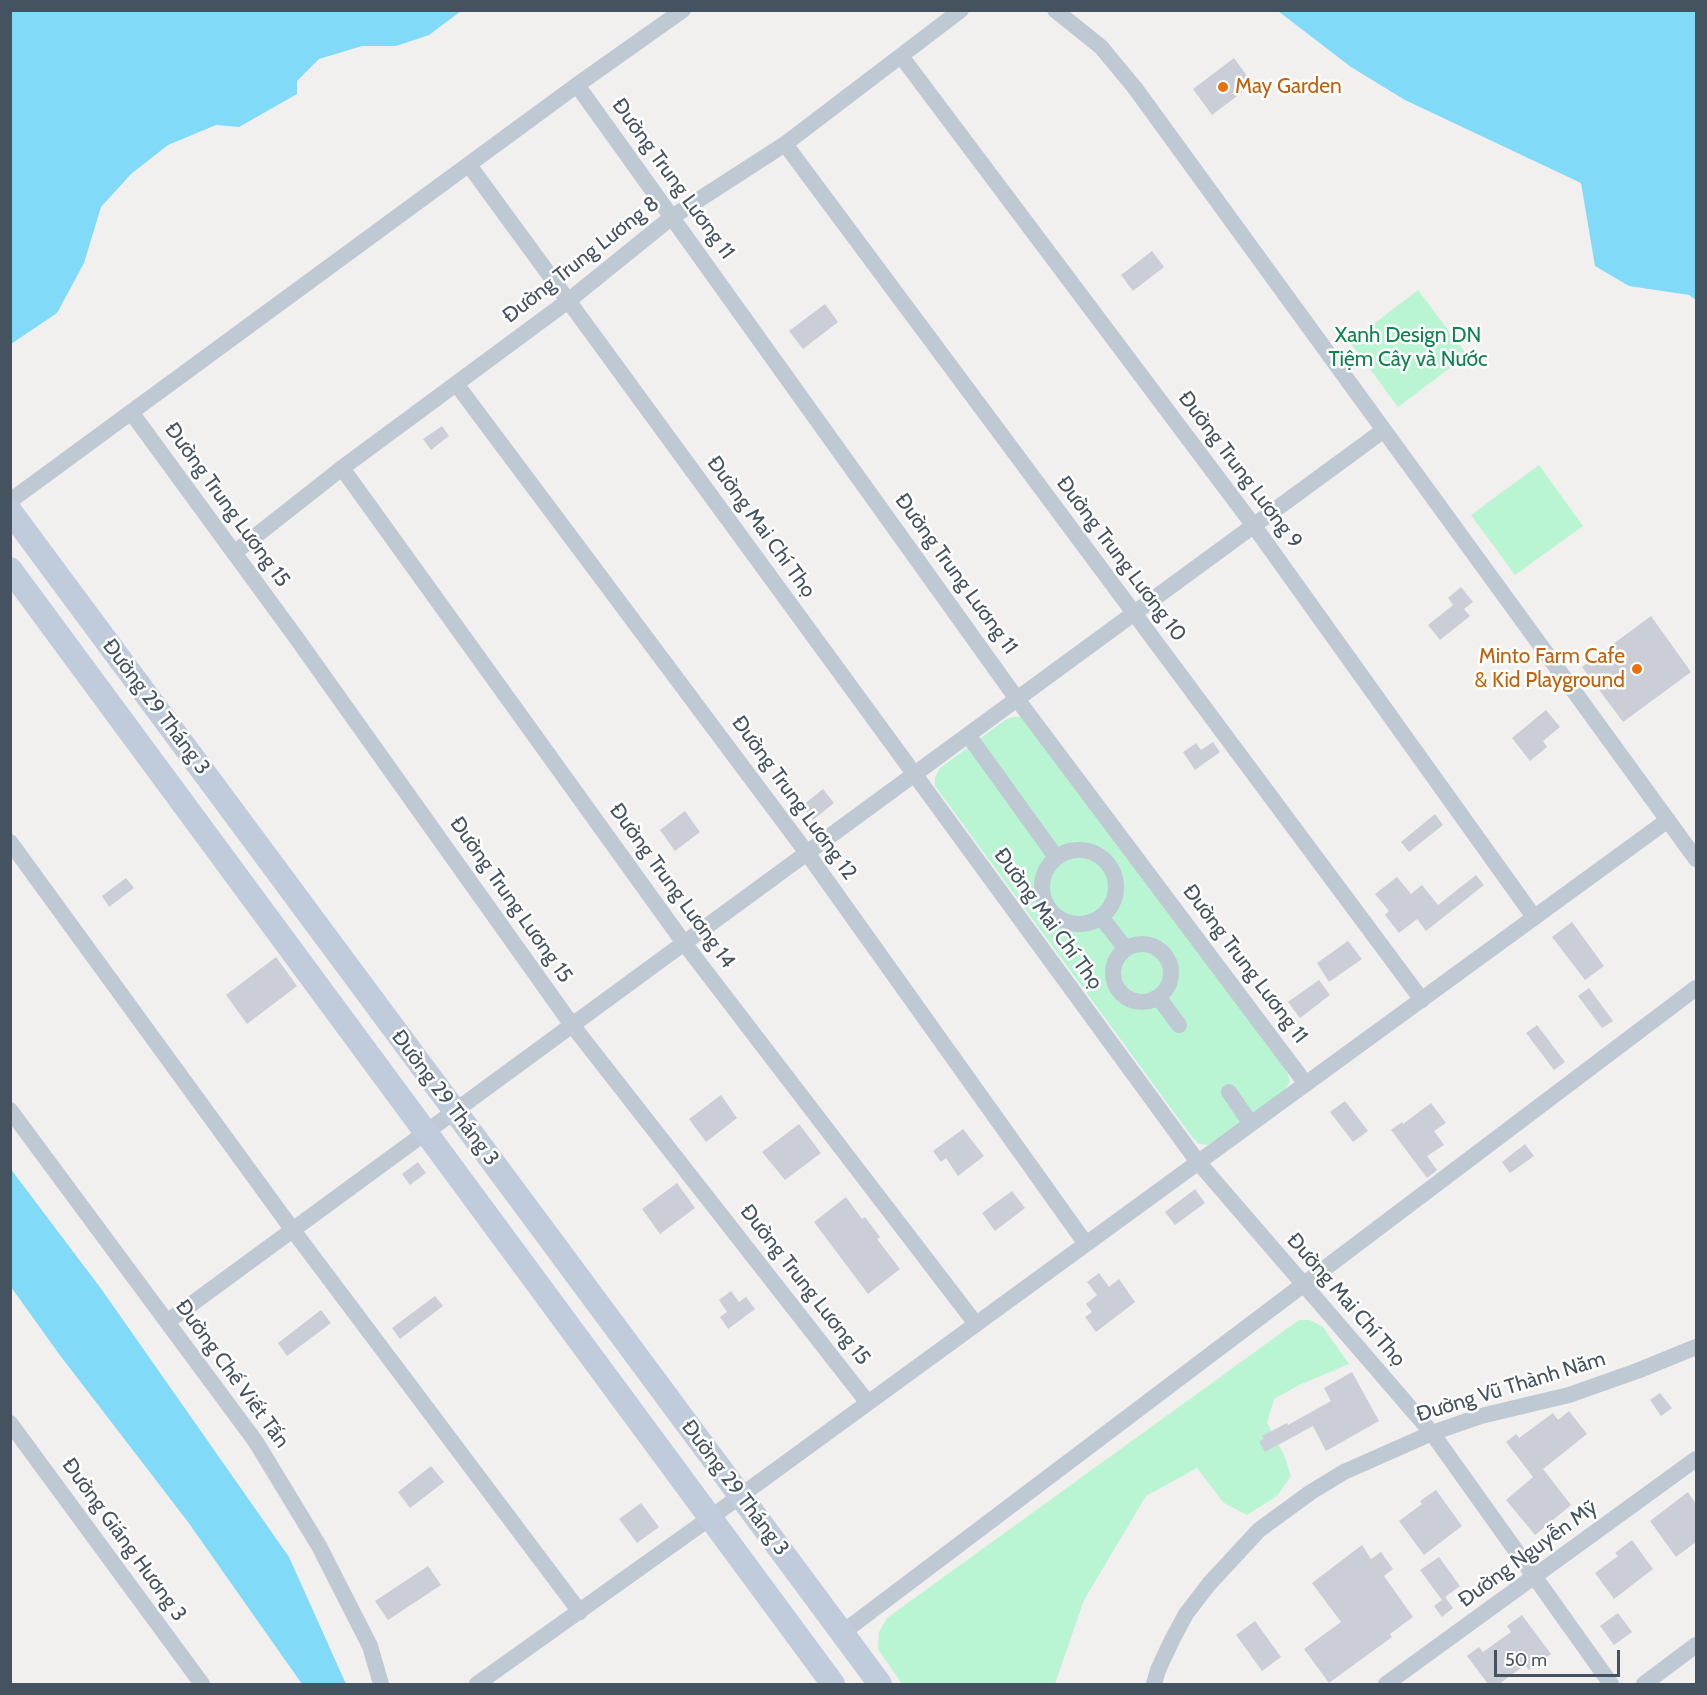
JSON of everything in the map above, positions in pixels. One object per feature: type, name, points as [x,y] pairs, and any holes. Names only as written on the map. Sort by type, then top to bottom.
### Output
[{"type":"street","points":[[10,501],[577,85],[683,10]]},
{"type":"street","name":"Đường Trung Lương 8","points":[[234,553],[342,468],[568,301],[672,217],[785,144],[962,10]]},
{"type":"street","points":[[1055,10],[1101,47],[1135,88],[1696,860]]},
{"type":"street","name":"Đường Trung Lương 9","points":[[901,56],[1254,526],[1534,917]]},
{"type":"street","name":"Đường Trung Lương 11","points":[[577,85],[1017,699],[1306,1084]]},
{"type":"street","name":"Đường Trung Lương 10","points":[[785,144],[1422,999]]},
{"type":"street","name":"Đường Mai Chí Thọ","points":[[469,165],[1198,1162],[1432,1433],[1611,1684]]},
{"type":"street","name":"Đường Trung Lương 12","points":[[457,385],[807,853],[1086,1244]]},
{"type":"street","name":"Đường Trung Lương 15","points":[[131,412],[572,1025],[868,1403]]},
{"type":"street","points":[[167,1322],[1384,430]]},
{"type":"street","name":"Đường Trung Lương 14","points":[[342,468],[684,943],[976,1324]]},
{"type":"street","name":"Đường 29 Tháng 3","points":[[10,511],[880,1684]]},
{"type":"street","name":"Đường 29 Tháng 3","points":[[10,569],[833,1684]]},
{"type":"street","points":[[968,735],[1056,857]]},
{"type":"street","points":[[477,1684],[710,1518],[1668,820]]},
{"type":"street","points":[[10,842],[292,1229],[580,1611]]},
{"type":"street","points":[[1077,849],[1088,850],[1106,861],[1112,869],[1116,890],[1109,910],[1101,917],[1092,922],[1071,923],[1052,913],[1046,904],[1042,884],[1045,873],[1056,857],[1077,849]]},
{"type":"street","points":[[1101,917],[1126,949]]},
{"type":"street","points":[[1137,944],[1150,945],[1165,954],[1171,965],[1172,977],[1167,989],[1159,998],[1141,1003],[1129,1000],[1120,992],[1114,981],[1113,969],[1118,958],[1126,949],[1137,944]]},
{"type":"street","points":[[842,1633],[1696,988]]},
{"type":"street","points":[[1159,998],[1179,1025]]},
{"type":"street","points":[[1229,1092],[1251,1124]]},
{"type":"street","name":"Đường Chế Viết Tấn","points":[[10,1110],[255,1442],[319,1546],[370,1646],[381,1684]]},
{"type":"street","name":"Đường Vũ Thành Năm","points":[[1154,1684],[1158,1670],[1186,1614],[1209,1584],[1259,1530],[1311,1492],[1344,1472],[1432,1433],[1481,1416],[1569,1395],[1647,1368],[1696,1347]]},
{"type":"street","name":"Đường Giáng Hương 3","points":[[10,1423],[202,1684]]},
{"type":"street","name":"Đường Nguyễn Mỹ","points":[[1386,1684],[1696,1459]]},
{"type":"street","points":[[1644,1684],[1696,1645]]},
{"type":"green space","name":"Xanh Design DN Tiệm Cây và Nước","points":[[1418,290],[1467,355],[1398,407],[1350,342]]},
{"type":"green space","points":[[1539,465],[1583,526],[1515,575],[1471,515]]},
{"type":"green space","points":[[1012,717],[1021,717],[1285,1067],[1290,1081],[1284,1092],[1208,1145],[1199,1144],[1192,1137],[935,786],[935,777],[940,768]]},
{"type":"green space","points":[[1299,1320],[1310,1320],[1323,1327],[1349,1364],[1299,1385],[1274,1399],[1267,1423],[1284,1455],[1291,1476],[1277,1496],[1247,1515],[1224,1503],[1197,1468],[1146,1496],[1084,1600],[1055,1684],[902,1684],[878,1649],[879,1632],[887,1618]]},
{"type":"water","points":[[11,10],[461,11],[429,35],[396,46],[362,46],[319,59],[297,81],[297,94],[239,127],[216,125],[168,145],[131,174],[101,207],[84,263],[57,313],[11,344]]},
{"type":"water","points":[[1278,11],[1696,11],[1696,300],[1689,295],[1629,286],[1595,266],[1581,183],[1405,100],[1351,67]]},
{"type":"water","points":[[10,1168],[102,1290],[289,1557],[346,1684],[302,1684],[188,1522],[59,1354],[11,1287]]},
{"type":"building","name":"May Garden","points":[[1234,58],[1253,84],[1212,115],[1193,89]]},
{"type":"building","points":[[1152,251],[1164,267],[1133,291],[1121,275]]},
{"type":"building","points":[[825,304],[838,322],[803,349],[789,331]]},
{"type":"building","points":[[442,426],[449,436],[431,450],[423,439]]},
{"type":"building","points":[[1461,587],[1473,602],[1464,609],[1470,616],[1440,640],[1428,625],[1453,605],[1448,598]]},
{"type":"building","name":"Minto Farm Cafe & Kid Playground","points":[[1651,616],[1691,672],[1623,722],[1582,667]]},
{"type":"building","points":[[1546,710],[1560,727],[1543,741],[1547,747],[1530,761],[1512,738]]},
{"type":"building","points":[[1213,742],[1220,752],[1195,770],[1183,752],[1196,743],[1201,750]]},
{"type":"building","points":[[823,789],[834,803],[813,820],[802,806]]},
{"type":"building","points":[[685,811],[700,832],[675,851],[660,830]]},
{"type":"building","points":[[1435,814],[1443,825],[1409,852],[1401,842]]},
{"type":"building","points":[[1476,875],[1484,885],[1426,931],[1417,919],[1399,933],[1385,915],[1389,911],[1375,894],[1397,877],[1411,894],[1422,885],[1438,905]]},
{"type":"building","points":[[126,878],[134,888],[109,907],[102,896]]},
{"type":"building","points":[[1572,922],[1604,966],[1585,980],[1552,937]]},
{"type":"building","points":[[1348,941],[1362,959],[1329,982],[1317,963]]},
{"type":"building","points":[[276,957],[297,986],[247,1024],[226,995]]},
{"type":"building","points":[[1319,980],[1330,995],[1300,1018],[1288,1002]]},
{"type":"building","points":[[1589,988],[1613,1021],[1602,1028],[1578,996]]},
{"type":"building","points":[[1537,1025],[1565,1062],[1554,1070],[1526,1033]]},
{"type":"building","points":[[721,1095],[737,1118],[706,1142],[689,1119]]},
{"type":"building","points":[[1345,1101],[1368,1131],[1353,1142],[1330,1112]]},
{"type":"building","points":[[1431,1103],[1446,1123],[1434,1131],[1444,1145],[1427,1156],[1437,1170],[1427,1178],[1391,1130]]},
{"type":"building","points":[[799,1124],[821,1153],[785,1180],[762,1152]]},
{"type":"building","points":[[963,1129],[984,1156],[958,1176],[946,1158],[941,1162],[933,1151]]},
{"type":"building","points":[[1525,1144],[1534,1156],[1510,1173],[1502,1162]]},
{"type":"building","points":[[418,1162],[426,1173],[410,1185],[402,1174]]},
{"type":"building","points":[[677,1183],[695,1208],[660,1234],[642,1209]]},
{"type":"building","points":[[1195,1189],[1205,1203],[1175,1225],[1165,1212]]},
{"type":"building","points":[[1012,1191],[1025,1208],[995,1231],[982,1213]]},
{"type":"building","points":[[846,1197],[862,1219],[865,1217],[880,1237],[877,1239],[900,1269],[868,1294],[814,1222]]},
{"type":"building","points":[[1099,1273],[1109,1287],[1119,1279],[1135,1302],[1096,1332],[1085,1317],[1092,1312],[1086,1304],[1097,1295],[1087,1282]]},
{"type":"building","points":[[731,1291],[739,1302],[746,1297],[755,1309],[728,1329],[720,1317],[727,1312],[719,1300]]},
{"type":"building","points":[[435,1296],[443,1306],[400,1339],[392,1328]]},
{"type":"building","points":[[321,1310],[331,1323],[287,1356],[278,1343]]},
{"type":"building","points":[[1352,1372],[1379,1421],[1326,1451],[1313,1426],[1265,1452],[1259,1441],[1264,1439],[1262,1436],[1287,1423],[1288,1425],[1331,1401],[1324,1388]]},
{"type":"building","points":[[1660,1393],[1672,1408],[1661,1416],[1650,1400]]},
{"type":"building","points":[[1569,1411],[1587,1434],[1543,1469],[1571,1505],[1535,1535],[1506,1500],[1533,1477],[1506,1442],[1516,1434],[1519,1438],[1553,1413],[1558,1420]]},
{"type":"building","points":[[431,1466],[444,1482],[410,1508],[398,1492]]},
{"type":"building","points":[[1436,1490],[1462,1526],[1424,1555],[1399,1521],[1422,1504],[1420,1501]]},
{"type":"building","points":[[1688,1492],[1696,1504],[1696,1542],[1676,1557],[1650,1521]]},
{"type":"building","points":[[641,1503],[659,1527],[637,1543],[619,1519]]},
{"type":"building","points":[[1632,1540],[1653,1569],[1614,1599],[1595,1573],[1618,1556],[1615,1553]]},
{"type":"building","points":[[1362,1545],[1371,1559],[1381,1552],[1393,1569],[1384,1576],[1413,1617],[1390,1634],[1392,1637],[1329,1683],[1304,1649],[1341,1622],[1312,1583]]},
{"type":"building","points":[[1439,1557],[1460,1586],[1445,1597],[1453,1608],[1442,1617],[1434,1606],[1442,1600],[1420,1570]]},
{"type":"building","points":[[428,1566],[441,1585],[388,1620],[375,1601]]},
{"type":"building","points":[[1618,1613],[1632,1632],[1614,1645],[1600,1626]]},
{"type":"building","points":[[1522,1615],[1551,1654],[1529,1670],[1525,1665],[1499,1684],[1488,1684],[1467,1656],[1479,1647],[1483,1652],[1511,1632],[1507,1626]]},
{"type":"building","points":[[1255,1621],[1281,1657],[1262,1671],[1236,1635]]},
{"type":"place","name":"May Garden","points":[[1223,87]]},
{"type":"place","name":"Minto Farm Cafe & Kid Playground","points":[[1637,669]]}]
